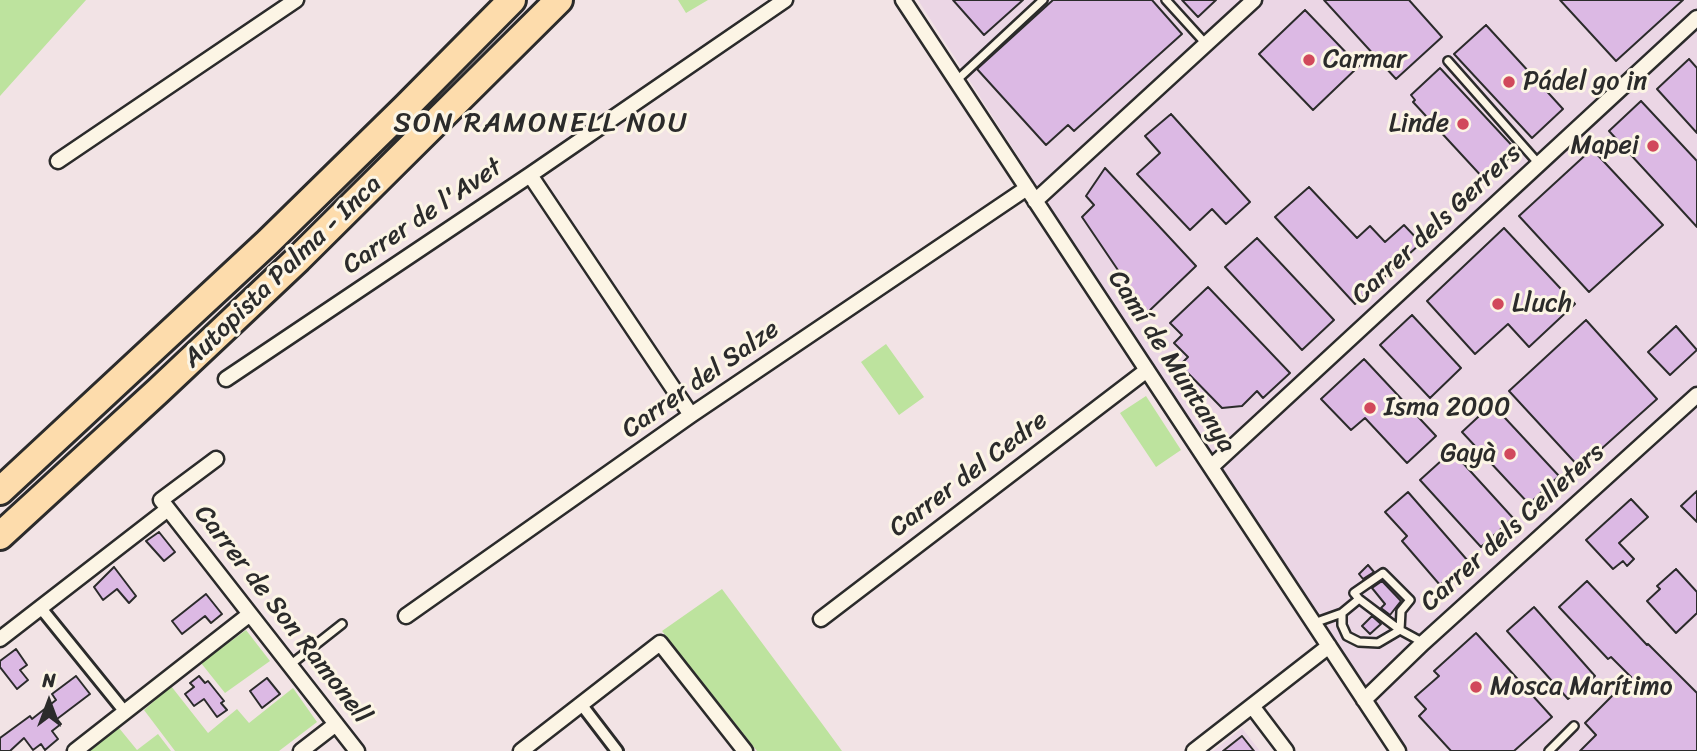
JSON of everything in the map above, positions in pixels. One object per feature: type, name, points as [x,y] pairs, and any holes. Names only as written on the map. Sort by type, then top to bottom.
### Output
[{"type":"highway","name":"Autopista Palma - Inca","points":[[0,491],[268,242],[512,0]]},
{"type":"highway","name":"Autopista Palma - Inca","points":[[0,536],[298,259],[559,0]]},
{"type":"street","points":[[58,161],[296,0]]},
{"type":"street","name":"Carrer de l'Avet","points":[[226,379],[785,0]]},
{"type":"street","name":"Camí de Muntanya","points":[[903,0],[1395,750]]},
{"type":"street","points":[[1035,201],[1254,0]]},
{"type":"street","name":"Carrer dels Gerrers","points":[[1211,467],[1697,18]]},
{"type":"street","points":[[530,175],[691,415]]},
{"type":"street","name":"Carrer del Salze","points":[[406,617],[691,415],[1027,188]]},
{"type":"street","name":"Carrer del Cedre","points":[[821,620],[1147,370]]},
{"type":"street","name":"Carrer dels Celleters","points":[[1364,699],[1697,395]]},
{"type":"street","points":[[0,639],[168,509],[162,500],[216,459]]},
{"type":"street","name":"Carrer de Son Ramonell","points":[[168,509],[357,751]]},
{"type":"street","points":[[40,607],[125,712]]},
{"type":"street","points":[[75,751],[250,614]]},
{"type":"street","points":[[521,751],[660,643],[745,751]]},
{"type":"street","points":[[1194,751],[1329,646]]},
{"type":"street","points":[[581,704],[617,751]]},
{"type":"street","points":[[1252,706],[1286,751]]},
{"type":"street","points":[[301,751],[336,724]]},
{"type":"lane","points":[[956,81],[1043,0]]},
{"type":"lane","points":[[1166,0],[1206,44]]},
{"type":"lane","points":[[1448,61],[1539,164]]},
{"type":"lane","points":[[1400,629],[1401,611],[1410,600],[1383,573],[1354,593],[1400,629],[1423,643]]},
{"type":"lane","points":[[1314,624],[1342,613],[1359,599]]},
{"type":"lane","points":[[1342,613],[1342,625],[1348,636],[1359,642],[1378,643],[1400,629]]},
{"type":"lane","points":[[290,665],[342,624]]},
{"type":"lane","points":[[1549,751],[1574,726]]},
{"type":"shaded area","points":[[918,0],[1697,0],[1697,751],[1402,751]]},
{"type":"shaded area","points":[[1242,728],[1260,751],[1213,751]]},
{"type":"green space","points":[[0,0],[86,0],[0,96]]},
{"type":"green space","points":[[678,0],[708,0],[686,13]]},
{"type":"green space","points":[[886,344],[924,397],[899,415],[861,362]]},
{"type":"green space","points":[[1146,396],[1181,450],[1156,467],[1120,413]]},
{"type":"green space","points":[[722,589],[842,751],[757,751],[662,631]]},
{"type":"green space","points":[[246,630],[270,661],[225,693],[201,663]]},
{"type":"green space","points":[[171,686],[208,733],[237,709],[249,723],[293,688],[317,722],[279,751],[175,751],[144,710]]},
{"type":"green space","points":[[119,728],[137,750],[158,734],[171,751],[89,751]]},
{"type":"building","points":[[953,0],[1023,0],[984,35]]},
{"type":"building","points":[[1053,0],[1152,0],[1182,34],[1074,131],[1068,125],[1046,145],[977,69]]},
{"type":"building","points":[[1182,0],[1216,0],[1198,17]]},
{"type":"building","points":[[1324,0],[1409,0],[1442,37],[1396,79]]},
{"type":"building","points":[[1560,0],[1683,0],[1616,61]]},
{"type":"building","name":"Carmar","points":[[1305,10],[1359,66],[1313,110],[1259,54]]},
{"type":"building","name":"Pádel go in","points":[[1486,25],[1563,109],[1532,138],[1454,54]]},
{"type":"building","points":[[1689,59],[1697,68],[1697,133],[1657,89]]},
{"type":"building","name":"Linde","points":[[1440,68],[1517,151],[1485,180],[1413,102],[1415,100],[1411,95]]},
{"type":"building","name":"Mapei","points":[[1641,101],[1697,161],[1697,227],[1609,131]]},
{"type":"building","points":[[1171,114],[1250,202],[1226,224],[1212,209],[1190,230],[1137,174],[1160,153],[1145,136]]},
{"type":"building","points":[[1592,149],[1663,225],[1589,292],[1519,216]]},
{"type":"building","points":[[1105,168],[1196,266],[1147,313],[1082,217],[1094,205],[1086,196]]},
{"type":"building","points":[[1309,187],[1357,238],[1370,226],[1385,242],[1404,225],[1421,243],[1355,304],[1275,217]]},
{"type":"building","points":[[1504,228],[1575,304],[1529,347],[1508,324],[1475,354],[1427,301]]},
{"type":"building","points":[[1257,238],[1334,320],[1302,350],[1225,267]]},
{"type":"building","points":[[1208,287],[1290,373],[1263,398],[1257,391],[1242,406],[1222,408],[1180,365],[1188,357],[1174,343],[1182,335],[1170,323]]},
{"type":"building","points":[[1412,315],[1461,368],[1430,398],[1380,345]]},
{"type":"building","points":[[1586,320],[1657,399],[1580,468],[1509,391]]},
{"type":"building","points":[[1676,326],[1697,350],[1670,375],[1648,352]]},
{"type":"building","name":"Isma 2000","points":[[1364,359],[1436,436],[1407,463],[1365,418],[1351,430],[1321,399]]},
{"type":"building","name":"Gayà","points":[[1492,404],[1559,476],[1529,504],[1462,432]]},
{"type":"building","name":"Isma 2000","points":[[1452,451],[1513,518],[1481,547],[1420,480]]},
{"type":"building","points":[[1697,491],[1697,522],[1681,506]]},
{"type":"building","name":"Isma 2000","points":[[1408,492],[1468,561],[1440,585],[1402,541],[1407,536],[1385,512]]},
{"type":"building","points":[[1631,499],[1648,517],[1619,543],[1634,559],[1627,566],[1623,561],[1613,569],[1586,540]]},
{"type":"building","points":[[159,532],[175,552],[164,561],[146,541]]},
{"type":"building","points":[[1368,565],[1374,572],[1363,579],[1359,574]]},
{"type":"building","points":[[114,567],[136,596],[129,603],[117,589],[103,600],[94,587]]},
{"type":"building","points":[[1676,569],[1697,592],[1697,613],[1676,633],[1647,601],[1660,589],[1657,586]]},
{"type":"building","points":[[1382,581],[1401,601],[1390,615],[1381,608],[1385,604],[1372,588]]},
{"type":"building","points":[[1587,581],[1697,693],[1697,751],[1580,751],[1596,735],[1585,723],[1631,677],[1611,657],[1608,659],[1559,607]]},
{"type":"building","points":[[206,594],[222,614],[211,623],[205,616],[182,634],[172,621]]},
{"type":"building","points":[[1534,607],[1595,676],[1568,699],[1507,631]]},
{"type":"building","points":[[1372,616],[1381,624],[1370,634],[1362,626]]},
{"type":"building","name":"Mosca Marítimo","points":[[1476,633],[1552,717],[1514,751],[1451,751],[1419,716],[1426,709],[1415,697],[1439,676],[1434,671]]},
{"type":"building","points":[[16,649],[27,665],[20,670],[28,680],[17,689],[0,667],[0,661]]},
{"type":"building","points":[[76,676],[90,694],[57,719],[61,724],[52,731],[58,739],[45,750],[41,744],[33,750],[24,738],[10,751],[0,751],[0,738],[30,716],[32,719],[56,700],[52,694]]},
{"type":"building","points":[[199,676],[205,683],[208,681],[224,701],[221,703],[227,710],[217,717],[204,699],[194,706],[185,694],[194,687],[190,683]]},
{"type":"building","points":[[267,678],[280,694],[262,708],[250,691]]},
{"type":"building","points":[[1242,736],[1254,751],[1223,751]]},
{"type":"place","name":"Carmar","points":[[1309,60]]},
{"type":"place","name":"Pádel go in","points":[[1509,82]]},
{"type":"place","name":"Linde","points":[[1463,124]]},
{"type":"place","name":"Mapei","points":[[1653,146]]},
{"type":"place","name":"Lluch","points":[[1498,304]]},
{"type":"place","name":"Isma 2000","points":[[1370,408]]},
{"type":"place","name":"Gayà","points":[[1510,454]]},
{"type":"place","name":"Mosca Marítimo","points":[[1476,687]]},
{"type":"district","name":"SON RAMONELL NOU","points":[[541,124]]}]
